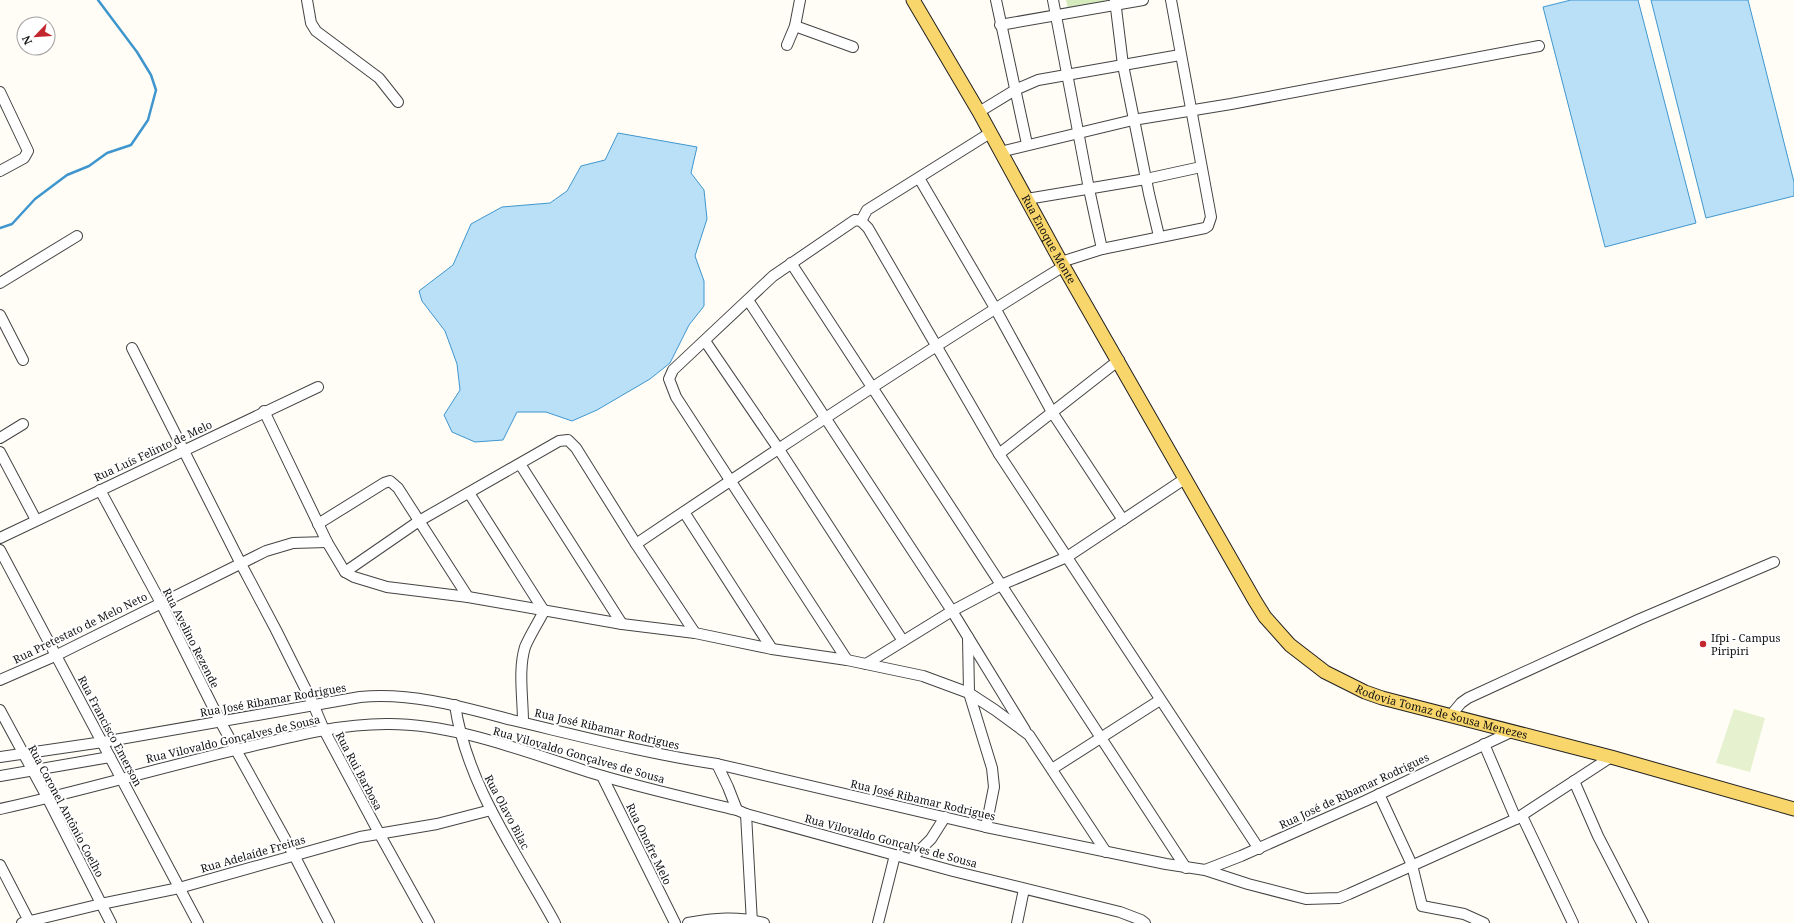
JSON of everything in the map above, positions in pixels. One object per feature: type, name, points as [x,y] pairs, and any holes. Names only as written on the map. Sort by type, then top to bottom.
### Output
[{"type":"main road","name":"Rua Enoque Monte","points":[[913,0],[979,112],[1063,264],[1186,478]]},
{"type":"main road","name":"Rodovia Tomaz de Sousa Menezes","points":[[1186,478],[1265,617],[1290,645],[1326,672],[1365,692],[1451,716],[1611,757],[1794,810]]},
{"type":"street","points":[[307,0],[311,22],[316,31],[379,78],[398,102]]},
{"type":"street","points":[[787,45],[795,26],[800,0]]},
{"type":"street","points":[[996,0],[1000,25],[1027,144]]},
{"type":"street","points":[[1053,0],[1102,249]]},
{"type":"street","points":[[1000,25],[1115,2],[1143,0]]},
{"type":"street","points":[[636,544],[778,448],[1063,264],[1102,249],[1159,236],[1205,228],[1208,226],[1210,217],[1192,110],[1180,55],[1171,0]]},
{"type":"street","points":[[1115,2],[1123,65],[1133,120],[1159,236]]},
{"type":"street","points":[[795,26],[853,47]]},
{"type":"street","points":[[1000,152],[1027,144],[1079,134],[1133,120],[1231,104],[1539,46]]},
{"type":"street","points":[[979,112],[1015,90],[1038,80],[1180,55]]},
{"type":"street","points":[[0,92],[28,148],[27,155],[24,158],[0,171]]},
{"type":"street","points":[[861,221],[867,210],[990,133]]},
{"type":"street","points":[[1027,199],[1146,179],[1201,167]]},
{"type":"street","points":[[919,178],[995,308],[1052,412],[1123,520]]},
{"type":"street","points":[[846,660],[676,397],[669,384],[669,379],[673,370],[773,276],[851,221],[861,221],[868,228],[999,454],[1258,849]]},
{"type":"street","points":[[0,283],[77,236]]},
{"type":"street","points":[[791,263],[1186,868]]},
{"type":"street","points":[[748,300],[952,611],[1028,735],[1106,852]]},
{"type":"street","points":[[0,315],[23,360]]},
{"type":"street","points":[[704,341],[778,448],[903,641]]},
{"type":"street","name":"Rua Rui Barbosa","points":[[132,348],[314,706],[324,730],[429,923]]},
{"type":"street","points":[[999,454],[1119,360]]},
{"type":"street","name":"Rua Luís Felinto de Melo","points":[[0,538],[264,411],[318,387]]},
{"type":"street","points":[[264,411],[327,542],[345,572],[354,577],[387,587],[468,597],[622,624],[695,633],[772,649],[846,660],[923,676],[969,693],[995,710],[1028,735]]},
{"type":"street","points":[[0,438],[23,424]]},
{"type":"street","points":[[345,572],[419,521],[559,441],[568,440],[572,442],[636,544],[695,633]]},
{"type":"street","points":[[0,452],[36,520]]},
{"type":"street","points":[[520,464],[622,624]]},
{"type":"street","points":[[866,664],[952,611],[1001,585],[1067,557],[1186,478]]},
{"type":"street","points":[[318,524],[390,481],[398,488],[468,597]]},
{"type":"street","name":"Rua Avelino Rezende","points":[[100,490],[161,603],[220,721],[294,855],[329,923]]},
{"type":"street","points":[[469,493],[544,611]]},
{"type":"street","points":[[684,512],[772,649]]},
{"type":"street","name":"Rua Pretestato de Melo Neto","points":[[0,680],[55,656],[279,546],[306,542],[327,542]]},
{"type":"street","name":"Rua Francisco Emerson","points":[[0,550],[198,923]]},
{"type":"street","points":[[1451,716],[1461,703],[1468,698],[1640,619],[1774,562]]},
{"type":"street","points":[[523,722],[523,655],[532,633],[544,611]]},
{"type":"street","points":[[968,637],[969,693],[992,768],[994,787],[986,827]]},
{"type":"street","name":"Rua José Ribamar Rodrigues","points":[[0,757],[23,755],[103,742],[360,697],[381,695],[455,705],[636,749],[717,764],[986,827],[1186,868],[1205,870],[1248,884],[1306,899],[1339,898],[1519,817],[1611,757]]},
{"type":"street","points":[[1052,770],[1160,700]]},
{"type":"street","name":"Rua Olavo Bilac","points":[[455,705],[460,733],[470,767],[491,810],[555,923]]},
{"type":"street","name":"Rua Coronel Antônio Coelho","points":[[0,710],[23,755],[48,798],[111,923]]},
{"type":"street","name":"Rua Vilovaldo Gonçalves de Sousa","points":[[0,809],[236,749],[324,730],[387,724],[410,725],[460,733],[602,776],[1024,889],[1120,912],[1145,923]]},
{"type":"street","name":"Rua José de Ribamar Rodrigues","points":[[1205,870],[1258,849],[1512,731]]},
{"type":"street","points":[[1484,744],[1573,923]]},
{"type":"street","points":[[0,776],[110,757]]},
{"type":"street","points":[[717,764],[741,812],[752,921]]},
{"type":"street","name":"Rua Onofre Melo","points":[[602,776],[675,923]]},
{"type":"street","points":[[1574,781],[1598,836],[1643,923]]},
{"type":"street","points":[[1379,794],[1412,865],[1422,906],[1464,914],[1484,923]]},
{"type":"street","name":"Rua Adelaíde Freitas","points":[[27,922],[101,904],[179,888],[294,855],[379,833],[437,824],[491,810]]},
{"type":"street","points":[[911,859],[931,839],[945,817]]},
{"type":"street","points":[[878,923],[895,855]]},
{"type":"street","points":[[0,865],[27,922]]},
{"type":"street","points":[[1017,923],[1024,889]]},
{"type":"street","points":[[688,923],[722,918],[764,923]]},
{"type":"green space","points":[[1066,0],[1109,0],[1068,9]]},
{"type":"green space","points":[[1734,709],[1765,718],[1750,772],[1716,763]]},
{"type":"water","points":[[1571,0],[1638,0],[1696,223],[1605,247],[1543,7]]},
{"type":"water","points":[[1651,0],[1748,0],[1794,182],[1794,196],[1706,218]]},
{"type":"water","points":[[618,133],[697,147],[691,173],[704,190],[707,219],[695,256],[704,281],[704,306],[689,325],[670,363],[650,379],[597,410],[572,421],[546,412],[517,412],[503,440],[475,442],[452,432],[444,415],[460,390],[457,364],[445,331],[422,301],[419,291],[453,265],[471,224],[502,207],[550,203],[567,191],[581,166],[605,160]]},
{"type":"waterway","points":[[0,228],[12,224],[35,199],[67,175],[89,166],[107,153],[131,145],[148,120],[156,90],[151,75],[137,52],[98,0]]},
{"type":"place","name":"Ifpi - Campus Piripiri","points":[[1703,644]]}]
